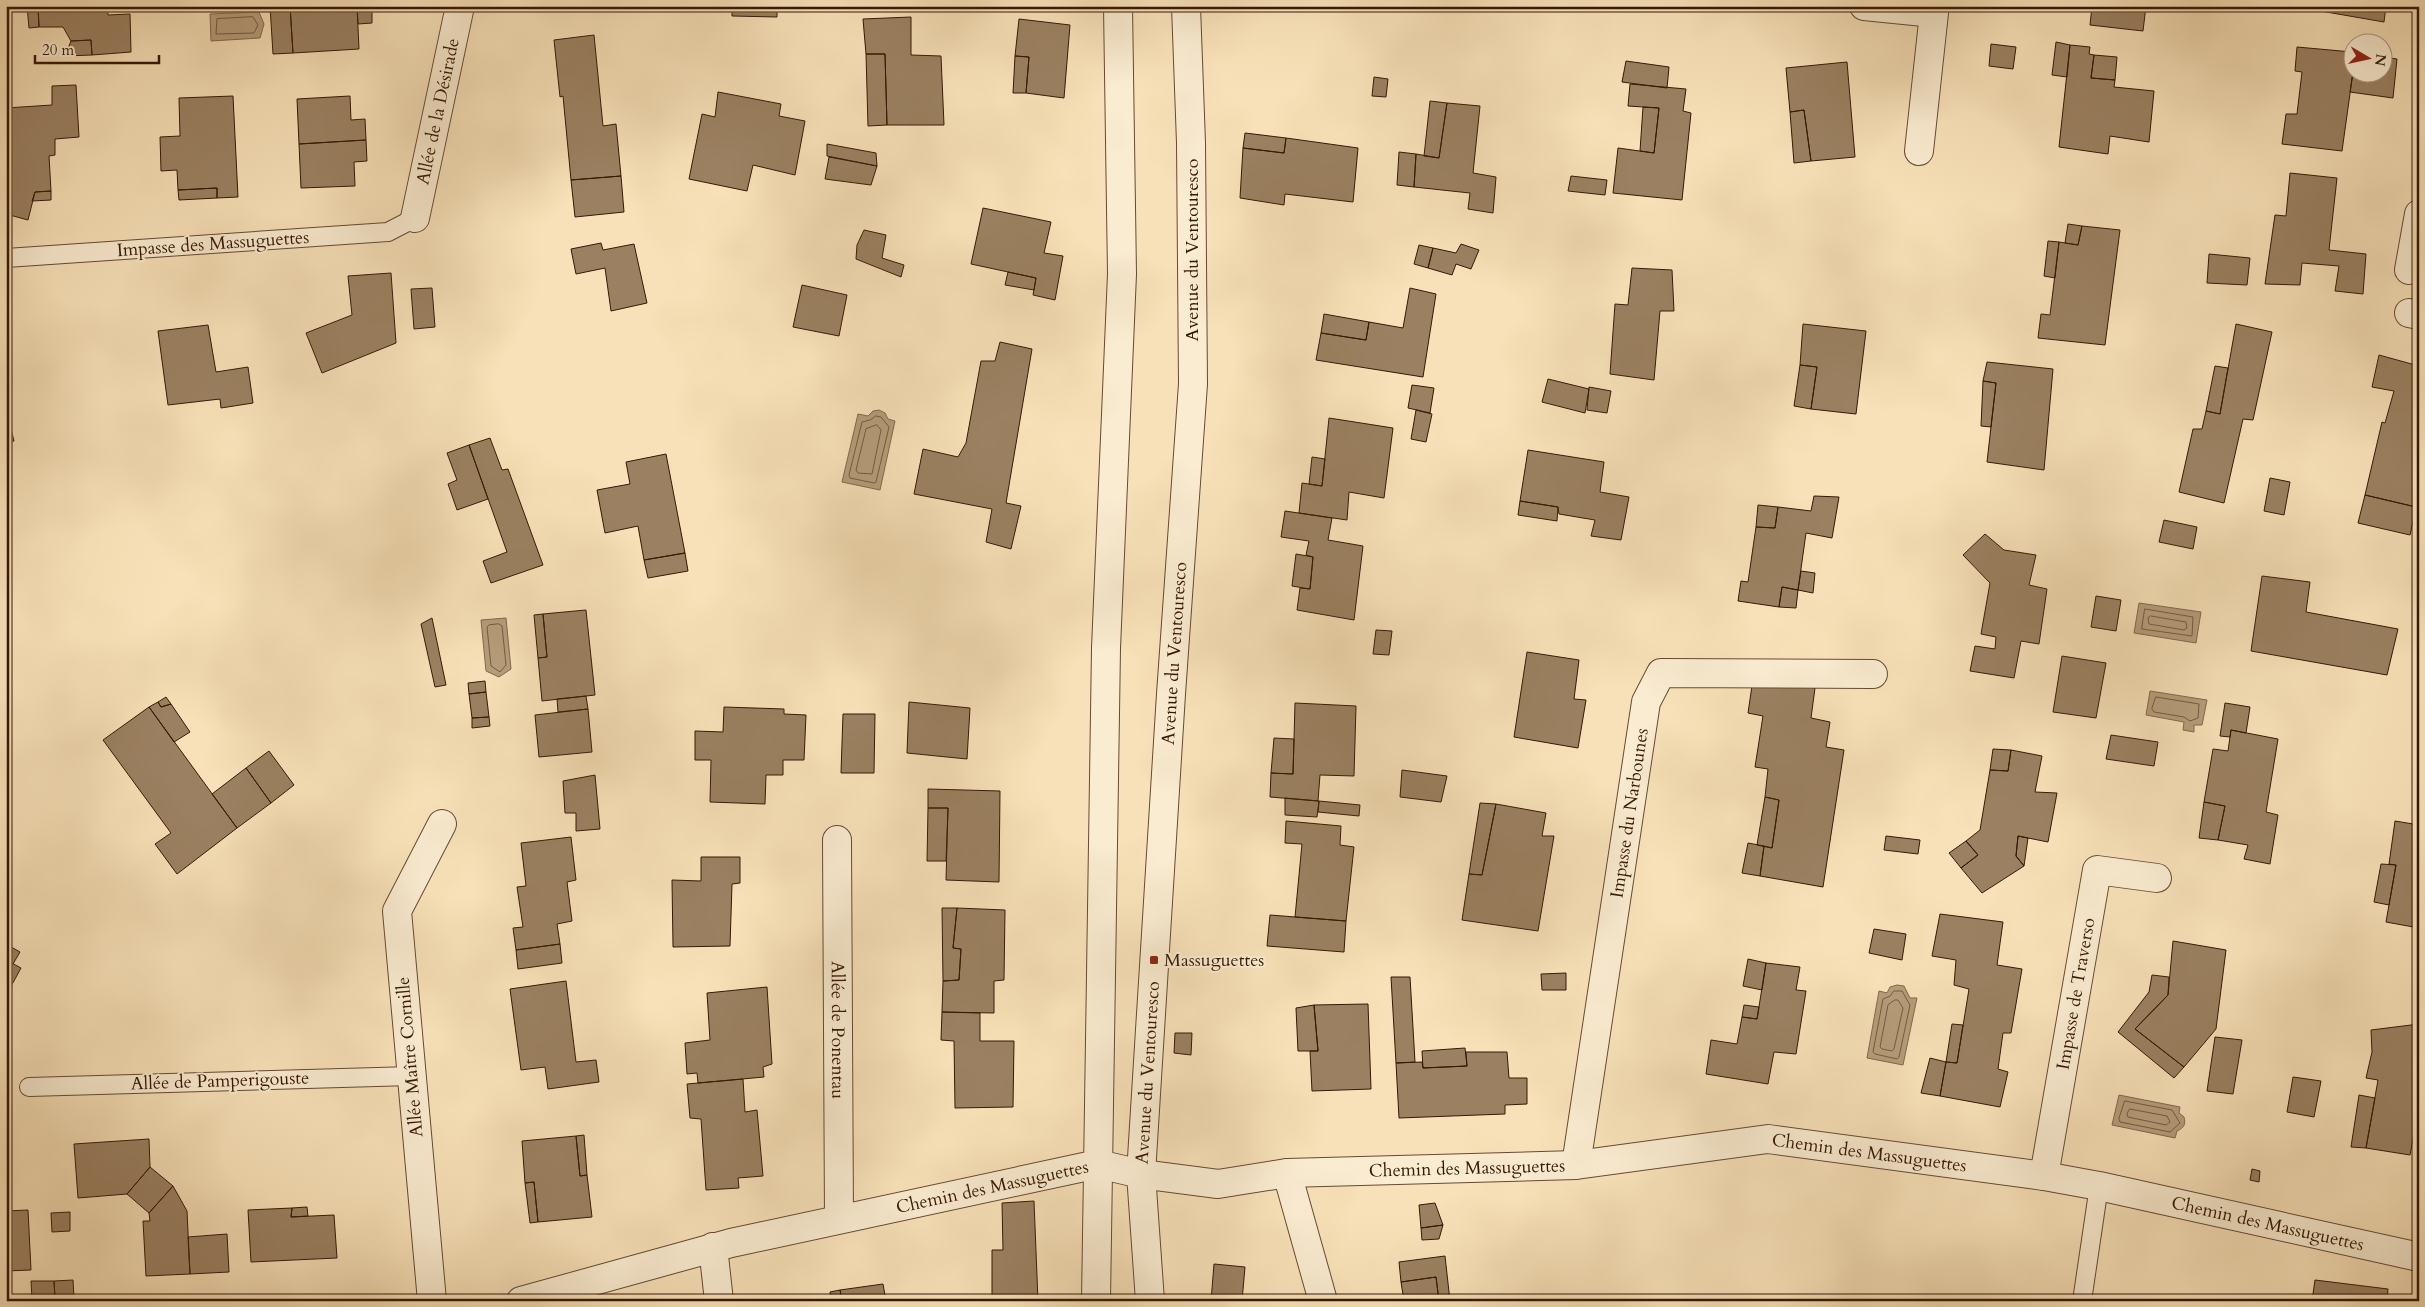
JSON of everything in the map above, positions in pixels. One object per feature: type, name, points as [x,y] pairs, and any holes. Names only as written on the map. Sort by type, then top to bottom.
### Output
[{"type":"street","name":"Allée de la Désirade","points":[[416,218],[460,6]]},
{"type":"street","points":[[1096,1301],[1106,648],[1122,274],[1118,6]]},
{"type":"street","name":"Avenue du Ventouresco","points":[[1150,1301],[1141,1174],[1170,694],[1193,384],[1191,143],[1186,6]]},
{"type":"street","points":[[1864,6],[1934,14],[1919,151]]},
{"type":"street","points":[[2409,270],[2419,214]]},
{"type":"street","name":"Impasse du Narbounes","points":[[1576,1165],[1646,702],[1661,673],[1873,674]]},
{"type":"street","name":"Allée Maître Cornille","points":[[432,1301],[396,911],[442,824]]},
{"type":"street","name":"Allée de Ponentau","points":[[837,840],[838,1219]]},
{"type":"street","name":"Impasse de Traverso","points":[[2044,1176],[2097,870],[2156,878]]},
{"type":"street","name":"Chemin des Massuguettes","points":[[521,1301],[713,1247],[1098,1164],[1141,1174],[1218,1184],[1287,1173],[1576,1165],[1768,1139],[2044,1176],[2099,1186],[2419,1256]]},
{"type":"street","points":[[1287,1173],[1323,1301]]},
{"type":"street","points":[[713,1247],[719,1301]]},
{"type":"lane","name":"Impasse des Massuguettes","points":[[6,258],[388,232],[416,218]]},
{"type":"lane","name":"Allée de Pamperigouste","points":[[29,1087],[412,1076]]},
{"type":"lane","points":[[2082,1301],[2099,1186]]},
{"type":"water","points":[[259,12],[264,24],[260,38],[211,41],[210,14]]},
{"type":"water","points":[[879,410],[885,413],[888,419],[895,421],[880,490],[842,482],[858,414],[868,416],[873,411]]},
{"type":"water","points":[[2139,603],[2201,612],[2196,643],[2134,633]]},
{"type":"water","points":[[506,618],[511,669],[499,677],[486,671],[481,620]]},
{"type":"water","points":[[2150,691],[2207,700],[2202,725],[2194,725],[2194,732],[2183,730],[2184,722],[2146,715]]},
{"type":"water","points":[[1904,986],[1910,998],[1917,998],[1903,1065],[1867,1058],[1879,991],[1887,993],[1890,987]]},
{"type":"water","points":[[2119,1095],[2180,1107],[2179,1113],[2184,1117],[2184,1126],[2177,1131],[2175,1138],[2112,1125]]},
{"type":"building","points":[[27,6],[38,6],[39,27],[29,28]]},
{"type":"building","points":[[38,6],[107,6],[108,15],[130,14],[131,52],[92,55],[91,40],[71,41],[63,27],[39,27]]},
{"type":"building","points":[[270,6],[290,6],[293,53],[273,54]]},
{"type":"building","points":[[290,6],[357,6],[359,49],[293,53]]},
{"type":"building","points":[[357,6],[372,6],[372,23],[358,24]]},
{"type":"building","points":[[732,6],[777,6],[777,17],[732,16]]},
{"type":"building","points":[[2092,6],[2146,6],[2143,31],[2090,25]]},
{"type":"building","points":[[2309,6],[2386,6],[2384,22],[2309,9]]},
{"type":"building","points":[[911,17],[911,55],[941,56],[944,125],[887,125],[885,54],[866,54],[863,19]]},
{"type":"building","points":[[1019,19],[1070,25],[1064,98],[1026,93],[1029,57],[1015,56]]},
{"type":"building","points":[[594,35],[603,126],[616,124],[621,176],[571,180],[563,96],[560,97],[554,40]]},
{"type":"building","points":[[91,40],[92,55],[65,56],[71,41]]},
{"type":"building","points":[[2056,42],[2070,45],[2067,77],[2052,75]]},
{"type":"building","points":[[1991,44],[2016,47],[2013,69],[1989,66]]},
{"type":"building","points":[[2070,45],[2090,47],[2089,54],[2094,55],[2091,78],[2115,80],[2114,87],[2154,91],[2149,142],[2110,136],[2108,154],[2059,147]]},
{"type":"building","points":[[2297,47],[2342,51],[2342,82],[2352,82],[2342,151],[2282,144],[2286,114],[2297,114],[2302,72],[2295,71]]},
{"type":"building","points":[[866,54],[885,54],[887,125],[868,126]]},
{"type":"building","points":[[2094,55],[2117,57],[2115,80],[2091,78]]},
{"type":"building","points":[[1015,56],[1029,57],[1026,93],[1013,93]]},
{"type":"building","points":[[2392,58],[2397,59],[2393,98],[2350,92],[2352,82],[2392,82]]},
{"type":"building","points":[[1626,61],[1669,67],[1667,88],[1622,82]]},
{"type":"building","points":[[1847,62],[1855,157],[1811,161],[1804,110],[1790,112],[1786,68]]},
{"type":"building","points":[[1374,77],[1388,79],[1386,97],[1372,96]]},
{"type":"building","points":[[1630,84],[1686,89],[1683,111],[1691,113],[1682,200],[1613,193],[1618,148],[1654,153],[1659,108],[1628,106]]},
{"type":"building","points":[[76,85],[79,137],[55,139],[55,155],[49,156],[51,191],[35,192],[28,220],[6,214],[11,193],[6,108],[52,105],[52,86]]},
{"type":"building","points":[[718,92],[781,104],[779,116],[805,121],[795,175],[753,165],[747,191],[689,179],[702,114],[715,117]]},
{"type":"building","points":[[233,96],[238,197],[217,198],[217,188],[178,190],[177,170],[161,171],[160,137],[180,136],[179,98]]},
{"type":"building","points":[[350,96],[351,120],[365,119],[366,140],[299,144],[297,99]]},
{"type":"building","points":[[1430,101],[1447,103],[1439,158],[1424,156]]},
{"type":"building","points":[[1447,103],[1480,106],[1473,173],[1496,177],[1493,213],[1468,209],[1470,193],[1414,187],[1416,154],[1439,158]]},
{"type":"building","points":[[1643,107],[1659,108],[1654,153],[1640,151]]},
{"type":"building","points":[[1804,110],[1811,161],[1794,163],[1790,112]]},
{"type":"building","points":[[1245,133],[1286,138],[1284,153],[1243,148]]},
{"type":"building","points":[[1286,138],[1358,148],[1353,202],[1285,194],[1284,205],[1240,198],[1243,148],[1284,153]]},
{"type":"building","points":[[366,140],[367,161],[354,162],[355,186],[301,188],[299,144]]},
{"type":"building","points":[[827,144],[876,153],[877,166],[827,156]]},
{"type":"building","points":[[1399,152],[1416,154],[1414,187],[1397,185]]},
{"type":"building","points":[[829,157],[877,166],[871,185],[825,179]]},
{"type":"building","points":[[2290,173],[2337,178],[2329,250],[2366,254],[2363,294],[2335,291],[2339,266],[2302,263],[2300,285],[2265,284],[2275,215],[2286,216]]},
{"type":"building","points":[[6,174],[10,174],[11,193],[6,209]]},
{"type":"building","points":[[621,176],[624,212],[575,217],[571,180]]},
{"type":"building","points":[[1571,176],[1607,180],[1605,195],[1568,191]]},
{"type":"building","points":[[217,188],[217,198],[179,200],[178,190]]},
{"type":"building","points":[[51,191],[51,200],[32,201],[35,192]]},
{"type":"building","points":[[983,208],[1051,222],[1044,253],[1063,256],[1055,300],[1033,295],[1036,278],[971,264]]},
{"type":"building","points":[[2068,224],[2082,226],[2078,245],[2065,243]]},
{"type":"building","points":[[2082,226],[2120,230],[2105,345],[2038,338],[2041,314],[2050,315],[2059,242],[2078,245]]},
{"type":"building","points":[[864,230],[886,235],[882,258],[904,265],[901,277],[856,259],[857,245]]},
{"type":"building","points":[[2048,241],[2059,242],[2055,278],[2044,276]]},
{"type":"building","points":[[601,243],[603,250],[634,244],[647,303],[611,311],[605,268],[576,274],[571,249]]},
{"type":"building","points":[[1461,244],[1479,250],[1471,269],[1456,264],[1452,275],[1428,268],[1433,248],[1456,253]]},
{"type":"building","points":[[1419,245],[1433,248],[1428,268],[1414,264]]},
{"type":"building","points":[[2209,254],[2250,258],[2247,285],[2207,283]]},
{"type":"building","points":[[1632,268],[1672,270],[1674,311],[1660,311],[1654,380],[1610,374],[1615,304],[1628,305]]},
{"type":"building","points":[[1008,272],[1036,278],[1034,290],[1005,285]]},
{"type":"building","points":[[391,273],[396,343],[322,373],[306,333],[352,315],[348,276]]},
{"type":"building","points":[[802,285],[847,295],[839,336],[793,327]]},
{"type":"building","points":[[432,288],[435,327],[414,329],[411,289]]},
{"type":"building","points":[[1410,288],[1436,294],[1423,377],[1316,360],[1321,333],[1366,340],[1369,322],[1403,328]]},
{"type":"building","points":[[1324,314],[1369,322],[1366,340],[1321,333]]},
{"type":"building","points":[[1803,324],[1866,331],[1856,414],[1811,409],[1817,367],[1800,365]]},
{"type":"building","points":[[2236,324],[2272,332],[2253,420],[2243,419],[2224,503],[2179,492],[2193,429],[2202,429],[2206,411],[2220,414]]},
{"type":"building","points":[[208,325],[216,372],[248,367],[253,403],[221,408],[220,399],[168,405],[158,331]]},
{"type":"building","points":[[1000,342],[1032,349],[1006,503],[1021,506],[1011,549],[986,542],[992,509],[914,494],[923,449],[958,457],[966,443],[981,361],[995,361]]},
{"type":"building","points":[[2379,355],[2419,366],[2419,494],[2416,507],[2365,495],[2382,422],[2385,423],[2394,391],[2372,387]]},
{"type":"building","points":[[6,360],[12,382],[6,384]]},
{"type":"building","points":[[1987,362],[2053,369],[2044,470],[1987,462],[1996,383],[1983,381]]},
{"type":"building","points":[[1800,365],[1817,367],[1811,409],[1794,406]]},
{"type":"building","points":[[2215,366],[2228,368],[2220,414],[2206,411]]},
{"type":"building","points":[[1548,379],[1589,389],[1585,413],[1542,402]]},
{"type":"building","points":[[1983,381],[1996,383],[1991,427],[1981,426]]},
{"type":"building","points":[[1412,385],[1434,388],[1430,413],[1408,408]]},
{"type":"building","points":[[1589,387],[1611,391],[1607,413],[1587,410]]},
{"type":"building","points":[[6,409],[14,441],[6,444]]},
{"type":"building","points":[[1416,410],[1432,414],[1426,442],[1411,439]]},
{"type":"building","points":[[1329,418],[1393,428],[1384,498],[1349,492],[1347,520],[1299,513],[1302,483],[1322,486]]},
{"type":"building","points":[[490,438],[502,470],[508,469],[543,565],[491,583],[483,561],[507,552],[469,445]]},
{"type":"building","points":[[469,445],[488,499],[457,510],[448,484],[457,480],[447,453]]},
{"type":"building","points":[[1528,450],[1604,462],[1600,492],[1629,497],[1621,540],[1591,536],[1595,520],[1559,514],[1558,507],[1520,501]]},
{"type":"building","points":[[666,454],[685,553],[644,560],[638,526],[605,533],[597,490],[630,484],[626,462]]},
{"type":"building","points":[[1312,457],[1325,459],[1322,486],[1309,484]]},
{"type":"building","points":[[2270,478],[2290,482],[2284,515],[2264,511]]},
{"type":"building","points":[[2365,495],[2416,507],[2410,535],[2358,523]]},
{"type":"building","points":[[1814,496],[1839,497],[1832,538],[1806,533],[1798,590],[1782,587],[1779,607],[1738,601],[1741,581],[1748,582],[1756,527],[1775,528],[1778,507],[1811,511]]},
{"type":"building","points":[[1520,501],[1558,507],[1557,521],[1518,515]]},
{"type":"building","points":[[1758,505],[1778,507],[1775,528],[1756,527]]},
{"type":"building","points":[[1285,511],[1332,518],[1328,540],[1363,546],[1354,620],[1297,610],[1300,588],[1310,589],[1313,557],[1306,555],[1309,541],[1281,537]]},
{"type":"building","points":[[2164,520],[2197,527],[2193,549],[2159,542]]},
{"type":"building","points":[[1985,534],[2004,550],[2036,555],[2029,585],[2047,589],[2039,644],[2021,641],[2014,678],[1970,671],[1975,646],[1995,649],[1996,637],[1981,634],[1990,583],[1963,555]]},
{"type":"building","points":[[685,553],[688,571],[648,578],[644,560]]},
{"type":"building","points":[[1296,554],[1313,557],[1310,589],[1292,586]]},
{"type":"building","points":[[1801,571],[1815,573],[1813,593],[1798,590]]},
{"type":"building","points":[[2262,576],[2310,582],[2306,612],[2398,629],[2387,675],[2251,651]]},
{"type":"building","points":[[1782,587],[1798,590],[1796,608],[1779,607]]},
{"type":"building","points":[[2096,596],[2121,600],[2116,631],[2091,627]]},
{"type":"building","points":[[586,610],[595,695],[542,701],[538,658],[547,657],[543,614]]},
{"type":"building","points":[[543,614],[547,657],[538,658],[534,615]]},
{"type":"building","points":[[432,618],[446,685],[435,687],[421,624]]},
{"type":"building","points":[[1376,630],[1392,631],[1389,655],[1373,654]]},
{"type":"building","points":[[1527,652],[1579,660],[1574,699],[1586,700],[1578,748],[1514,737]]},
{"type":"building","points":[[2062,656],[2106,663],[2096,718],[2053,712]]},
{"type":"building","points":[[1753,679],[1815,688],[1811,718],[1830,722],[1826,747],[1844,750],[1823,887],[1760,876],[1764,846],[1772,848],[1779,800],[1765,797],[1768,769],[1755,767],[1763,716],[1748,713]]},
{"type":"building","points":[[485,681],[486,692],[469,694],[468,683]]},
{"type":"building","points":[[486,692],[489,717],[472,718],[469,694]]},
{"type":"building","points":[[586,696],[588,709],[558,712],[557,699]]},
{"type":"building","points":[[166,697],[171,704],[161,707],[158,702]]},
{"type":"building","points":[[158,702],[161,707],[171,704],[190,732],[174,742],[149,707]]},
{"type":"building","points":[[909,702],[970,708],[967,759],[907,753]]},
{"type":"building","points":[[1295,703],[1356,706],[1354,776],[1320,775],[1318,801],[1270,797],[1271,773],[1293,774]]},
{"type":"building","points":[[2225,703],[2250,707],[2246,733],[2231,730],[2230,737],[2220,736]]},
{"type":"building","points":[[149,707],[237,828],[177,874],[155,844],[171,833],[103,740]]},
{"type":"building","points":[[724,707],[784,709],[784,714],[806,715],[804,760],[783,760],[783,775],[766,775],[765,804],[710,802],[711,760],[695,760],[695,731],[723,732]]},
{"type":"building","points":[[588,709],[592,752],[539,757],[535,715]]},
{"type":"building","points":[[843,714],[875,714],[874,773],[841,773]]},
{"type":"building","points":[[489,717],[490,726],[472,728],[472,718]]},
{"type":"building","points":[[2231,730],[2278,739],[2266,812],[2278,815],[2270,864],[2244,859],[2248,845],[2218,840],[2225,806],[2204,802],[2213,749],[2228,751]]},
{"type":"building","points":[[2111,735],[2158,742],[2154,766],[2106,759]]},
{"type":"building","points":[[1274,738],[1294,739],[1293,774],[1271,773]]},
{"type":"building","points":[[1993,749],[2011,750],[2008,771],[1990,770]]},
{"type":"building","points":[[2011,750],[2042,756],[2035,792],[2057,793],[2048,842],[2018,836],[2016,856],[2024,866],[1982,893],[1961,868],[1978,855],[1966,841],[1980,830],[1990,770],[2008,771]]},
{"type":"building","points":[[269,751],[294,785],[271,803],[246,768]]},
{"type":"building","points":[[246,768],[271,803],[237,828],[212,794]]},
{"type":"building","points":[[1402,770],[1447,776],[1441,802],[1400,797]]},
{"type":"building","points":[[595,775],[600,829],[576,831],[576,813],[565,813],[563,781]]},
{"type":"building","points":[[928,789],[1000,791],[999,882],[946,880],[948,808],[928,808]]},
{"type":"building","points":[[1765,797],[1779,800],[1772,848],[1757,845]]},
{"type":"building","points":[[1285,798],[1319,801],[1317,817],[1285,815]]},
{"type":"building","points":[[1319,801],[1360,805],[1359,816],[1318,812]]},
{"type":"building","points":[[2204,802],[2225,806],[2218,840],[2199,838]]},
{"type":"building","points":[[1480,803],[1496,804],[1482,875],[1469,874]]},
{"type":"building","points":[[1496,804],[1546,813],[1542,836],[1554,836],[1538,931],[1462,920],[1469,874],[1482,875]]},
{"type":"building","points":[[928,808],[948,808],[946,861],[927,861]]},
{"type":"building","points":[[1286,821],[1341,826],[1340,845],[1354,847],[1346,921],[1295,917],[1302,844],[1285,843]]},
{"type":"building","points":[[2395,821],[2419,825],[2419,928],[2386,922],[2396,865],[2389,864]]},
{"type":"building","points":[[1886,836],[1920,840],[1918,854],[1884,850]]},
{"type":"building","points":[[2018,836],[2028,838],[2024,866],[2016,856]]},
{"type":"building","points":[[571,837],[576,880],[567,882],[572,921],[557,924],[560,944],[516,950],[513,928],[523,927],[517,887],[526,886],[521,843]]},
{"type":"building","points":[[1966,841],[1978,855],[1961,868],[1949,853]]},
{"type":"building","points":[[1748,843],[1764,846],[1760,876],[1742,873]]},
{"type":"building","points":[[701,857],[740,857],[740,883],[732,884],[730,946],[673,947],[672,880],[701,881]]},
{"type":"building","points":[[2381,864],[2396,865],[2389,905],[2374,902]]},
{"type":"building","points":[[942,908],[957,908],[953,948],[961,949],[959,980],[943,981]]},
{"type":"building","points":[[957,908],[1005,910],[1004,980],[994,981],[994,1013],[942,1012],[943,981],[959,980],[961,949],[953,948]]},
{"type":"building","points":[[1940,914],[2003,922],[1997,965],[2022,969],[2011,1033],[2003,1033],[1998,1069],[2008,1072],[2000,1107],[1940,1096],[1946,1062],[1957,1063],[1969,989],[1954,985],[1956,960],[1932,956]]},
{"type":"building","points":[[1270,915],[1346,921],[1344,952],[1267,946]]},
{"type":"building","points":[[1874,929],[1906,934],[1902,960],[1869,953]]},
{"type":"building","points":[[2173,941],[2226,950],[2216,1029],[2184,1067],[2135,1029],[2168,995]]},
{"type":"building","points":[[6,944],[20,952],[13,964],[6,960]]},
{"type":"building","points":[[560,944],[562,963],[518,969],[516,950]]},
{"type":"building","points":[[1748,959],[1766,963],[1762,990],[1743,986]]},
{"type":"building","points":[[6,960],[21,968],[9,990],[6,988]]},
{"type":"building","points":[[1766,963],[1800,967],[1796,990],[1806,991],[1796,1054],[1774,1052],[1768,1084],[1706,1074],[1711,1040],[1737,1044],[1742,1017],[1757,1019]]},
{"type":"building","points":[[1566,973],[1566,990],[1542,990],[1541,974]]},
{"type":"building","points":[[2152,975],[2169,977],[2168,995],[2135,1029],[2184,1067],[2174,1078],[2118,1032],[2149,992]]},
{"type":"building","points":[[1391,977],[1410,977],[1415,1062],[1396,1063]]},
{"type":"building","points":[[566,981],[576,1062],[596,1060],[599,1082],[548,1089],[545,1067],[521,1070],[510,989]]},
{"type":"building","points":[[767,987],[772,1064],[763,1067],[764,1077],[698,1083],[697,1073],[687,1074],[685,1043],[710,1040],[707,993]]},
{"type":"building","points":[[1368,1004],[1371,1089],[1312,1091],[1310,1051],[1318,1051],[1314,1005]]},
{"type":"building","points":[[1314,1005],[1318,1051],[1298,1051],[1296,1008]]},
{"type":"building","points":[[1744,1005],[1759,1007],[1757,1019],[1742,1017]]},
{"type":"building","points":[[942,1012],[980,1013],[980,1041],[1014,1041],[1013,1107],[955,1108],[954,1041],[941,1040]]},
{"type":"building","points":[[1952,1024],[1963,1025],[1957,1063],[1946,1062]]},
{"type":"building","points":[[2419,1024],[2419,1106],[2410,1155],[2366,1148],[2378,1080],[2366,1078],[2372,1052],[2371,1030]]},
{"type":"building","points":[[1175,1033],[1192,1033],[1191,1055],[1174,1053]]},
{"type":"building","points":[[2215,1037],[2242,1040],[2233,1094],[2207,1091]]},
{"type":"building","points":[[1465,1048],[1467,1066],[1423,1068],[1422,1051]]},
{"type":"building","points":[[1466,1052],[1507,1052],[1509,1078],[1527,1078],[1527,1104],[1505,1105],[1505,1114],[1399,1118],[1396,1063],[1422,1062],[1423,1068],[1467,1066]]},
{"type":"building","points":[[1930,1058],[1946,1062],[1940,1096],[1921,1093]]},
{"type":"building","points":[[2293,1077],[2321,1081],[2314,1117],[2287,1112]]},
{"type":"building","points":[[743,1079],[745,1112],[757,1110],[763,1176],[738,1178],[739,1188],[706,1190],[701,1119],[690,1118],[687,1084]]},
{"type":"building","points":[[2359,1095],[2375,1098],[2366,1148],[2351,1147]]},
{"type":"building","points":[[584,1135],[587,1175],[580,1176],[576,1136]]},
{"type":"building","points":[[576,1136],[580,1176],[587,1175],[592,1217],[538,1222],[534,1182],[525,1183],[522,1141]]},
{"type":"building","points":[[149,1139],[150,1167],[127,1194],[78,1198],[74,1144]]},
{"type":"building","points":[[150,1167],[173,1186],[149,1213],[127,1194]]},
{"type":"building","points":[[2252,1169],[2260,1171],[2259,1182],[2250,1180]]},
{"type":"building","points":[[534,1182],[538,1222],[530,1223],[525,1183]]},
{"type":"building","points":[[173,1186],[187,1211],[190,1274],[146,1276],[143,1221],[150,1221],[149,1213]]},
{"type":"building","points":[[1034,1201],[1038,1301],[992,1301],[992,1250],[1003,1250],[1002,1203]]},
{"type":"building","points":[[1435,1203],[1443,1225],[1421,1228],[1419,1205]]},
{"type":"building","points":[[307,1207],[308,1216],[291,1217],[292,1208]]},
{"type":"building","points":[[292,1208],[291,1217],[334,1215],[337,1258],[251,1262],[248,1210]]},
{"type":"building","points":[[28,1210],[31,1270],[6,1271],[6,1211]]},
{"type":"building","points":[[70,1212],[70,1231],[52,1232],[51,1213]]},
{"type":"building","points":[[1443,1225],[1439,1239],[1422,1240],[1421,1228]]},
{"type":"building","points":[[227,1234],[229,1272],[190,1274],[188,1237]]},
{"type":"building","points":[[1445,1256],[1450,1301],[1439,1301],[1436,1277],[1401,1282],[1399,1262]]},
{"type":"building","points":[[1214,1264],[1245,1267],[1242,1301],[1211,1301]]},
{"type":"building","points":[[1436,1277],[1439,1301],[1404,1301],[1401,1282]]},
{"type":"building","points":[[73,1280],[74,1298],[55,1298],[54,1281]]},
{"type":"building","points":[[2315,1280],[2388,1289],[2387,1301],[2312,1301]]},
{"type":"building","points":[[31,1281],[54,1281],[55,1298],[32,1299]]},
{"type":"building","points":[[883,1284],[886,1301],[842,1301],[840,1290]]},
{"type":"building","points":[[840,1290],[842,1301],[831,1301],[830,1292]]},
{"type":"place","name":"Massuguettes","points":[[1154,960]]}]
